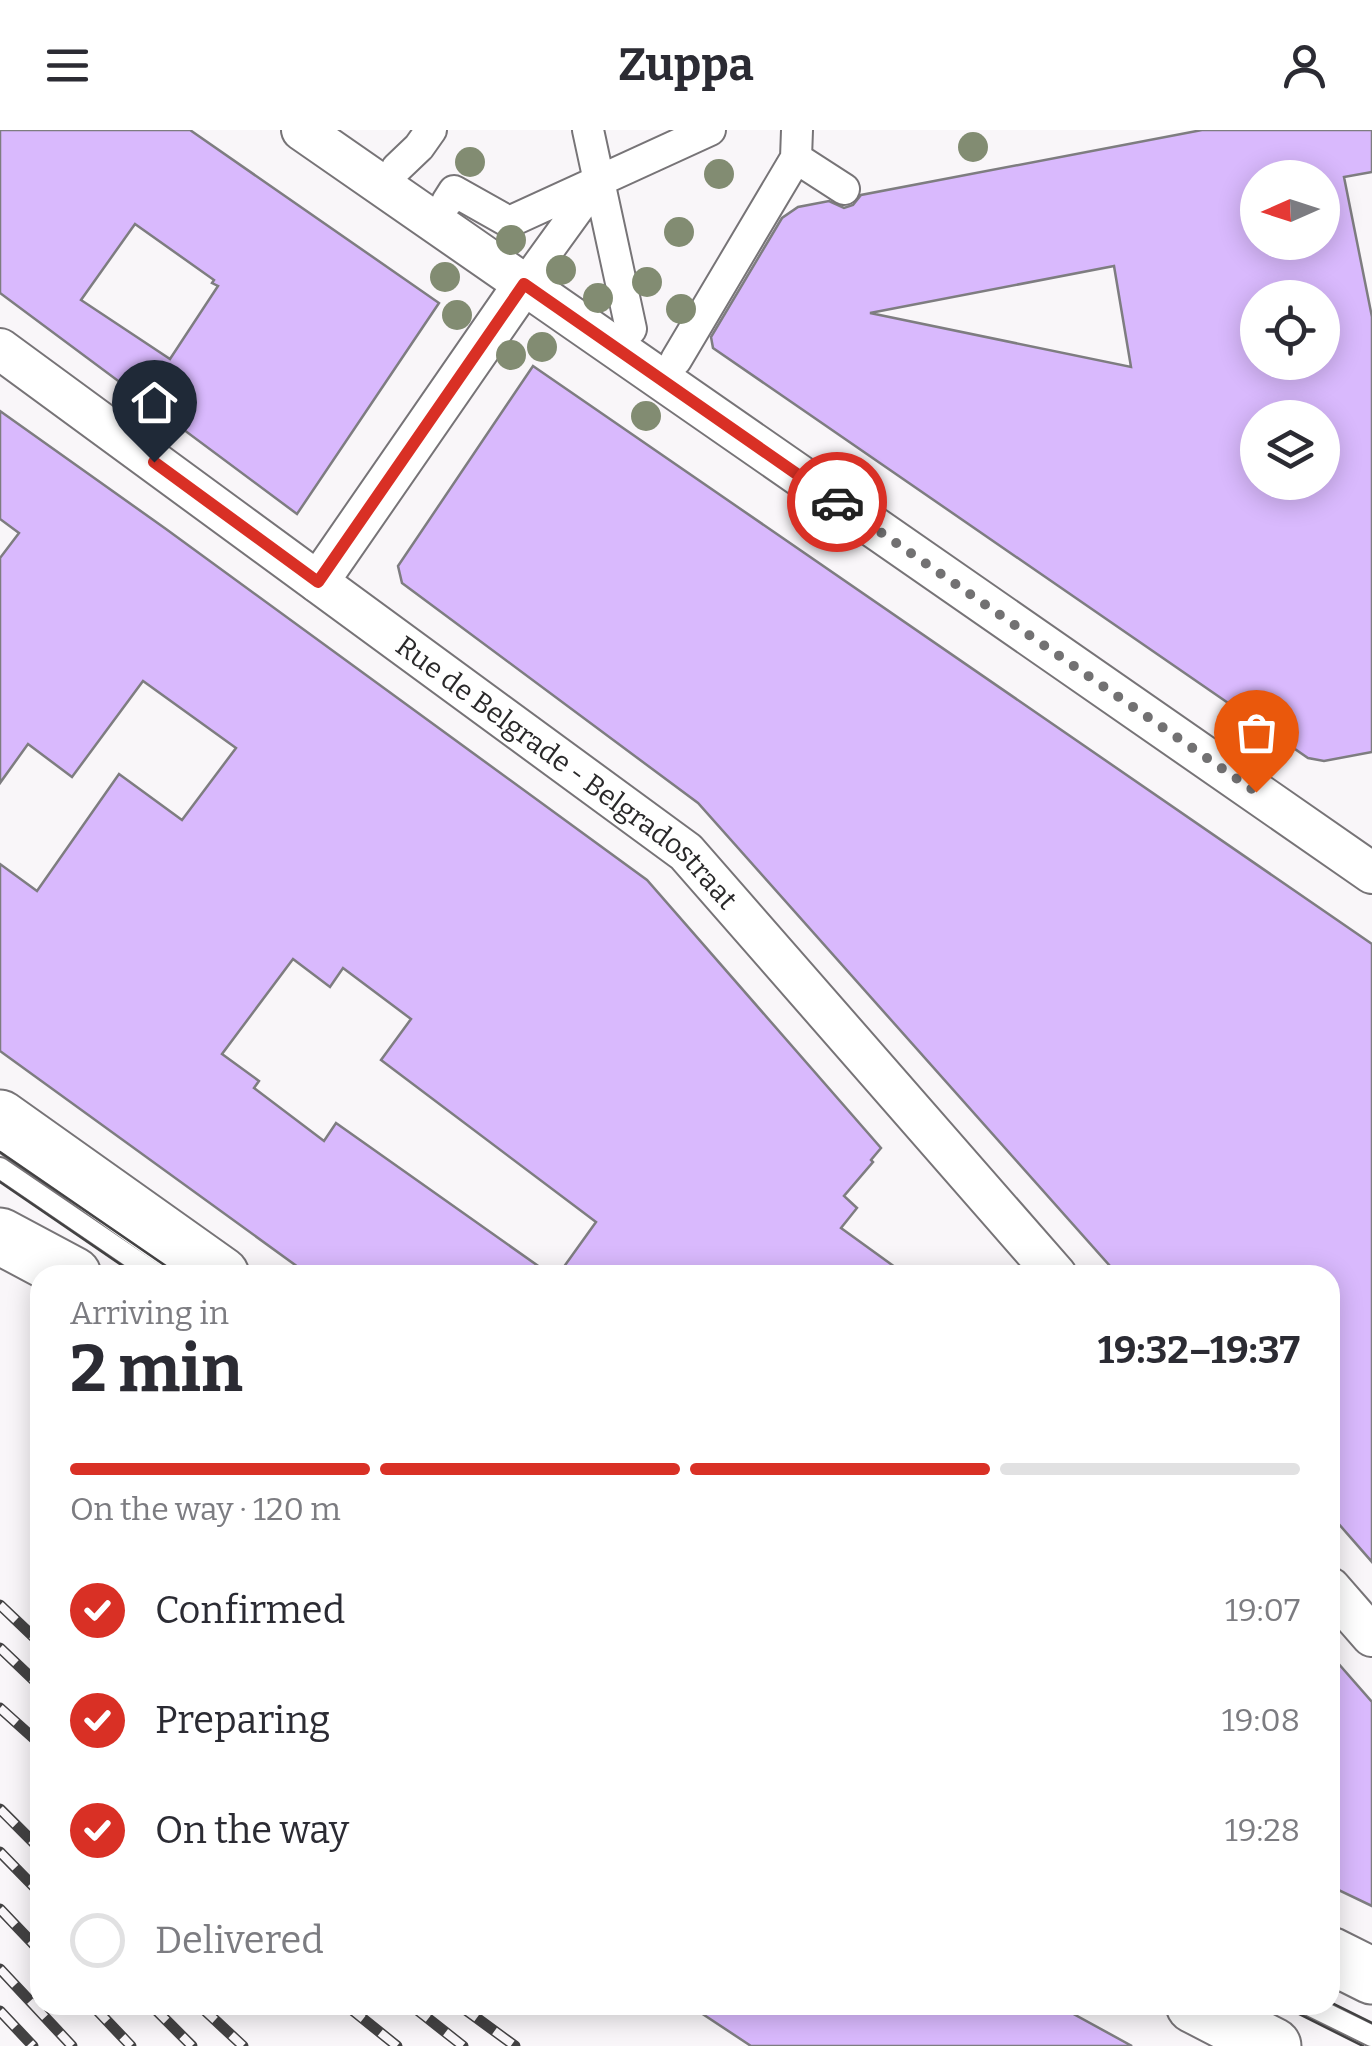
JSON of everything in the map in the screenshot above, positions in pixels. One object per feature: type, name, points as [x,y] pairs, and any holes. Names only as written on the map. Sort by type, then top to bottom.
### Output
[{"type":"main road","points":[[0,1118],[207,1265]]},
{"type":"main road","points":[[0,1236],[54,1265]]},
{"type":"main road","points":[[1340,1960],[1372,1976]]},
{"type":"main road","points":[[1213,2015],[1273,2046]]},
{"type":"street","points":[[302,130],[1363,857]]},
{"type":"street","points":[[398,168],[431,130]]},
{"type":"street","points":[[588,130],[631,329]]},
{"type":"street","points":[[447,202],[454,192],[509,222],[710,130]]},
{"type":"street","points":[[676,360],[796,144],[844,189]]},
{"type":"street","points":[[318,582],[599,180]]},
{"type":"street","name":"Rue de Belgrade - Belgradostraat","points":[[0,349],[686,852],[1047,1265]]},
{"type":"street","points":[[1340,1599],[1372,1636]]},
{"type":"lane","points":[[0,1168],[142,1265]]},
{"type":"lane","points":[[1329,2015],[1372,2036]]},
{"type":"building","points":[[0,130],[190,130],[439,303],[297,514],[0,293]],"holes":[[[135,224],[214,280],[212,283],[218,286],[170,359],[81,300]]]},
{"type":"building","points":[[1202,130],[1372,130],[1372,172],[1344,177],[1372,317],[1372,752],[1324,761],[1308,758],[713,348],[711,337],[782,218],[798,207],[829,201],[844,208],[853,205],[861,195]],"holes":[[[1114,266],[1131,367],[870,313]]]},
{"type":"building","points":[[533,366],[1372,944],[1372,1562],[1340,1525],[1340,1265],[1109,1265],[698,803],[402,583],[398,566]]},
{"type":"building","points":[[0,411],[647,880],[881,1148],[844,1196],[857,1208],[841,1228],[892,1265],[565,1265],[596,1222],[381,1060],[411,1019],[343,968],[330,987],[293,959],[222,1054],[259,1081],[254,1088],[324,1141],[336,1123],[537,1265],[295,1265],[0,1051],[0,864],[37,891],[119,774],[182,820],[236,748],[143,681],[72,777],[28,744],[0,783],[0,558],[19,533],[0,519]]},
{"type":"building","points":[[1340,1665],[1372,1702],[1372,1906],[1340,1891]]},
{"type":"building","points":[[704,2015],[1075,2015],[1132,2046],[751,2046]]},
{"type":"tram line","points":[[0,1152],[164,1265]]},
{"type":"tram line","points":[[0,1182],[121,1265]]},
{"type":"tram line","points":[[1340,2007],[1372,2023]]},
{"type":"tram line","points":[[1301,2015],[1363,2046]]},
{"type":"railway","points":[[0,1605],[30,1634]]},
{"type":"railway","points":[[0,1648],[30,1676]]},
{"type":"railway","points":[[0,1708],[30,1735]]},
{"type":"railway","points":[[0,1809],[30,1839]]},
{"type":"railway","points":[[0,1852],[30,1883]]},
{"type":"railway","points":[[0,1909],[30,1940]]},
{"type":"railway","points":[[0,1969],[30,2001]]},
{"type":"railway","points":[[0,2011],[33,2046]]},
{"type":"railway","points":[[43,2015],[72,2046]]},
{"type":"railway","points":[[102,2015],[131,2046]]},
{"type":"railway","points":[[161,2015],[192,2046]]},
{"type":"railway","points":[[210,2015],[243,2046]]},
{"type":"railway","points":[[358,2015],[397,2046]]},
{"type":"railway","points":[[424,2015],[463,2046]]},
{"type":"railway","points":[[473,2015],[515,2046]]},
{"type":"way so far","points":[[837,502],[1256,792]]},
{"type":"route","points":[[154,462],[318,582],[524,284],[837,502]]}]
